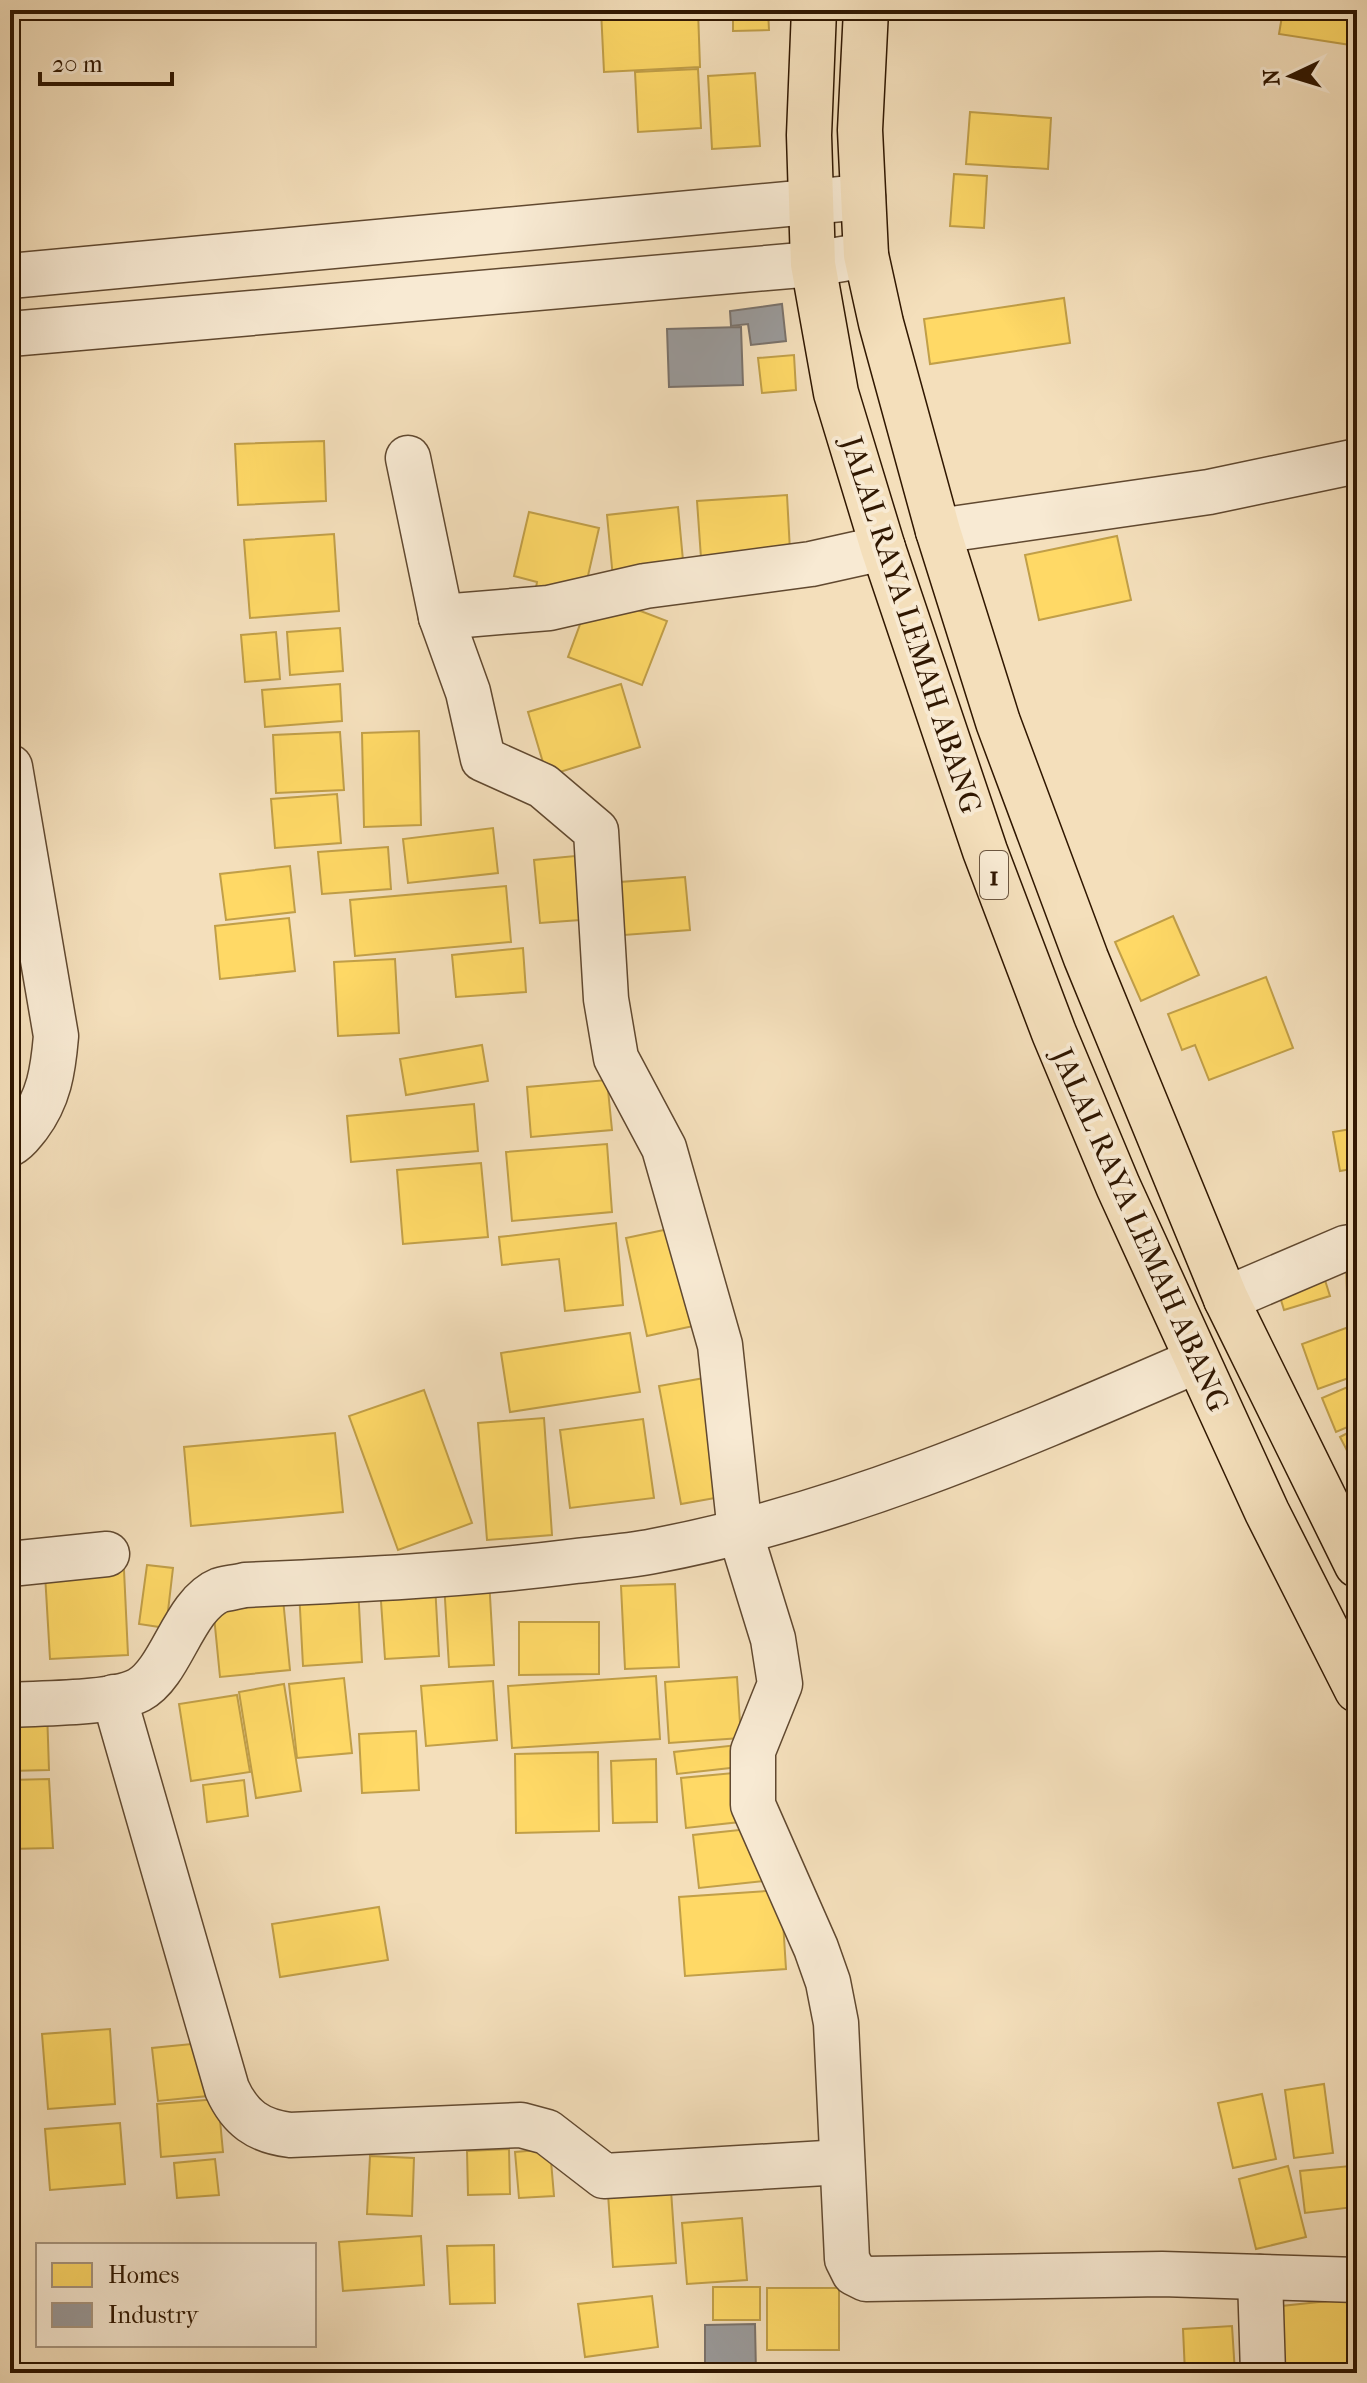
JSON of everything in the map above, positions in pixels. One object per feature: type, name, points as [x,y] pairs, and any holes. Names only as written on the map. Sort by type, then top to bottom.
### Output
[{"type":"highway","name":"JALAL RAYA LEMAH ABANG","points":[[814,10],[809,135],[813,264],[836,393],[883,548],[985,851],[1054,1033],[1196,1361],[1267,1512],[1357,1690]]},
{"type":"highway","name":"JALAL RAYA LEMAH ABANG","points":[[866,10],[860,130],[866,255],[881,323],[938,531],[998,722],[1080,943],[1226,1299],[1357,1565]]},
{"type":"street","points":[[10,276],[863,197]]},
{"type":"street","points":[[10,334],[813,264],[866,255]]},
{"type":"street","points":[[408,458],[441,617],[468,692],[483,759],[543,786],[596,831],[606,999],[616,1058],[664,1148],[720,1345],[740,1532],[773,1639],[780,1684],[753,1751],[753,1805],[828,1982],[836,2023],[847,2259],[854,2273],[866,2279],[1162,2274],[1357,2280]]},
{"type":"street","points":[[938,531],[1209,492],[1357,461]]},
{"type":"street","points":[[441,617],[549,608],[645,586],[811,564],[883,548]]},
{"type":"street","points":[[10,767],[56,1036],[52,1080],[41,1108],[17,1141],[10,1144]]},
{"type":"street","points":[[1226,1299],[1345,1248],[1357,1246]]},
{"type":"street","points":[[10,1705],[114,1697],[140,1690],[160,1669],[191,1617],[219,1591],[245,1585],[425,1577],[550,1565],[652,1552],[740,1532],[854,1500],[973,1455],[1196,1361]]},
{"type":"street","points":[[10,1564],[107,1554]]},
{"type":"street","points":[[114,1697],[227,2089],[233,2104],[252,2123],[275,2133],[290,2135],[521,2125],[547,2132],[604,2176],[842,2162]]},
{"type":"street","points":[[1260,2277],[1263,2373]]},
{"type":"building: Homes","points":[[601,10],[698,10],[700,67],[604,72]]},
{"type":"building: Homes","points":[[733,10],[768,10],[769,30],[733,31]]},
{"type":"building: Homes","points":[[1283,10],[1357,10],[1357,46],[1279,34]]},
{"type":"building: Homes","points":[[698,69],[701,128],[638,132],[635,72]]},
{"type":"building: Homes","points":[[755,73],[760,146],[712,149],[708,76]]},
{"type":"building: Homes","points":[[970,112],[1051,118],[1048,169],[966,164]]},
{"type":"building: Homes","points":[[954,174],[987,176],[984,228],[950,226]]},
{"type":"building: Homes","points":[[1064,298],[1070,343],[930,364],[924,319]]},
{"type":"building: Homes","points":[[794,355],[796,390],[762,393],[758,358]]},
{"type":"building: Homes","points":[[324,441],[326,501],[238,505],[235,444]]},
{"type":"building: Homes","points":[[787,495],[790,551],[702,572],[697,501]]},
{"type":"building: Homes","points":[[678,507],[684,571],[613,578],[607,515]]},
{"type":"building: Homes","points":[[529,512],[599,528],[584,593],[535,594],[537,582],[514,576]]},
{"type":"building: Homes","points":[[334,534],[339,611],[250,618],[244,540]]},
{"type":"building: Homes","points":[[1117,536],[1131,600],[1039,620],[1025,555]]},
{"type":"building: Homes","points":[[609,599],[667,621],[642,685],[568,657],[585,611]]},
{"type":"building: Homes","points":[[340,628],[343,671],[290,675],[287,632]]},
{"type":"building: Homes","points":[[276,632],[280,679],[245,682],[241,635]]},
{"type":"building: Homes","points":[[340,684],[342,721],[265,727],[262,690]]},
{"type":"building: Homes","points":[[621,684],[640,747],[547,776],[528,712]]},
{"type":"building: Homes","points":[[419,731],[421,825],[364,827],[362,733]]},
{"type":"building: Homes","points":[[340,732],[344,790],[276,793],[273,735]]},
{"type":"building: Homes","points":[[337,794],[341,843],[275,848],[271,799]]},
{"type":"building: Homes","points":[[493,828],[498,873],[408,883],[403,839]]},
{"type":"building: Homes","points":[[388,847],[391,889],[322,894],[318,852]]},
{"type":"building: Homes","points":[[575,856],[580,920],[540,923],[534,860]]},
{"type":"building: Homes","points":[[290,866],[295,912],[226,920],[220,874]]},
{"type":"building: Homes","points":[[685,877],[690,930],[624,935],[620,882]]},
{"type":"building: Homes","points":[[506,886],[511,942],[355,956],[350,900]]},
{"type":"building: Homes","points":[[1173,916],[1199,975],[1141,1001],[1115,942]]},
{"type":"building: Homes","points":[[289,918],[295,971],[220,979],[215,926]]},
{"type":"building: Homes","points":[[523,948],[526,992],[456,997],[452,955]]},
{"type":"building: Homes","points":[[395,959],[399,1033],[338,1036],[334,962]]},
{"type":"building: Homes","points":[[1266,977],[1293,1048],[1209,1080],[1195,1045],[1182,1050],[1168,1014]]},
{"type":"building: Homes","points":[[482,1045],[488,1081],[406,1095],[400,1059]]},
{"type":"building: Homes","points":[[607,1080],[612,1130],[531,1137],[527,1087]]},
{"type":"building: Homes","points":[[474,1104],[478,1151],[351,1162],[347,1116]]},
{"type":"building: Homes","points":[[1357,1128],[1357,1168],[1340,1171],[1333,1132]]},
{"type":"building: Homes","points":[[607,1144],[612,1212],[512,1221],[506,1152]]},
{"type":"building: Homes","points":[[481,1163],[488,1237],[403,1244],[397,1170]]},
{"type":"building: Homes","points":[[616,1223],[623,1305],[565,1311],[559,1259],[502,1265],[499,1237]]},
{"type":"building: Homes","points":[[678,1227],[698,1325],[647,1336],[626,1238]]},
{"type":"building: Homes","points":[[1346,1261],[1357,1261],[1357,1292],[1347,1293]]},
{"type":"building: Homes","points":[[1324,1277],[1330,1296],[1284,1310],[1278,1290]]},
{"type":"building: Homes","points":[[1357,1324],[1357,1375],[1318,1389],[1302,1344]]},
{"type":"building: Homes","points":[[630,1333],[640,1392],[510,1412],[501,1353]]},
{"type":"building: Homes","points":[[710,1377],[732,1495],[681,1504],[659,1386]]},
{"type":"building: Homes","points":[[1357,1383],[1357,1423],[1336,1432],[1322,1398]]},
{"type":"building: Homes","points":[[424,1390],[472,1523],[398,1550],[349,1416]]},
{"type":"building: Homes","points":[[544,1418],[552,1535],[487,1540],[478,1423]]},
{"type":"building: Homes","points":[[643,1419],[654,1498],[570,1508],[560,1430]]},
{"type":"building: Homes","points":[[1357,1428],[1357,1467],[1356,1468],[1340,1437]]},
{"type":"building: Homes","points":[[335,1433],[343,1512],[191,1526],[184,1447]]},
{"type":"building: Homes","points":[[147,1565],[173,1568],[166,1628],[139,1624]]},
{"type":"building: Homes","points":[[124,1570],[128,1655],[50,1659],[45,1574]]},
{"type":"building: Homes","points":[[489,1579],[494,1665],[449,1667],[444,1582]]},
{"type":"building: Homes","points":[[435,1584],[439,1656],[385,1659],[380,1587]]},
{"type":"building: Homes","points":[[675,1584],[679,1667],[625,1669],[621,1586]]},
{"type":"building: Homes","points":[[358,1587],[362,1662],[303,1666],[299,1590]]},
{"type":"building: Homes","points":[[283,1599],[290,1670],[220,1677],[213,1606]]},
{"type":"building: Homes","points":[[519,1622],[599,1622],[599,1674],[519,1675]]},
{"type":"building: Homes","points":[[656,1676],[660,1739],[512,1748],[508,1686]]},
{"type":"building: Homes","points":[[737,1677],[741,1738],[669,1743],[665,1682]]},
{"type":"building: Homes","points":[[344,1678],[352,1753],[297,1758],[289,1684]]},
{"type":"building: Homes","points":[[493,1681],[497,1740],[426,1746],[421,1686]]},
{"type":"building: Homes","points":[[284,1684],[301,1791],[256,1798],[239,1692]]},
{"type":"building: Homes","points":[[237,1695],[250,1772],[191,1781],[179,1704]]},
{"type":"building: Homes","points":[[47,1710],[49,1770],[10,1771],[10,1712]]},
{"type":"building: Homes","points":[[416,1731],[419,1790],[362,1793],[359,1734]]},
{"type":"building: Homes","points":[[747,1744],[748,1766],[677,1774],[674,1752]]},
{"type":"building: Homes","points":[[598,1752],[599,1831],[516,1833],[515,1754]]},
{"type":"building: Homes","points":[[656,1759],[657,1822],[613,1823],[611,1761]]},
{"type":"building: Homes","points":[[744,1772],[749,1821],[686,1828],[681,1778]]},
{"type":"building: Homes","points":[[49,1779],[53,1848],[10,1849],[10,1780]]},
{"type":"building: Homes","points":[[244,1780],[248,1816],[207,1822],[203,1785]]},
{"type":"building: Homes","points":[[758,1828],[764,1881],[699,1888],[693,1835]]},
{"type":"building: Homes","points":[[781,1890],[786,1969],[685,1976],[679,1897]]},
{"type":"building: Homes","points":[[379,1907],[388,1960],[280,1977],[272,1924]]},
{"type":"building: Homes","points":[[110,2029],[115,2104],[48,2109],[42,2034]]},
{"type":"building: Homes","points":[[212,2042],[218,2095],[158,2101],[152,2048]]},
{"type":"building: Homes","points":[[1324,2084],[1333,2153],[1294,2158],[1285,2090]]},
{"type":"building: Homes","points":[[1262,2094],[1276,2159],[1233,2168],[1218,2103]]},
{"type":"building: Homes","points":[[218,2099],[223,2152],[161,2157],[157,2104]]},
{"type":"building: Homes","points":[[120,2123],[125,2184],[50,2190],[45,2129]]},
{"type":"building: Homes","points":[[509,2149],[510,2194],[468,2195],[467,2151]]},
{"type":"building: Homes","points":[[550,2149],[554,2196],[519,2198],[515,2152]]},
{"type":"building: Homes","points":[[370,2156],[414,2158],[412,2216],[367,2214]]},
{"type":"building: Homes","points":[[215,2159],[219,2195],[177,2198],[174,2163]]},
{"type":"building: Homes","points":[[1288,2166],[1306,2237],[1256,2249],[1239,2179]]},
{"type":"building: Homes","points":[[1350,2166],[1354,2207],[1305,2213],[1300,2171]]},
{"type":"building: Homes","points":[[671,2190],[676,2263],[613,2267],[608,2194]]},
{"type":"building: Homes","points":[[742,2218],[747,2280],[687,2284],[682,2223]]},
{"type":"building: Homes","points":[[421,2236],[424,2285],[343,2291],[339,2242]]},
{"type":"building: Homes","points":[[494,2245],[495,2303],[450,2304],[447,2246]]},
{"type":"building: Homes","points":[[713,2287],[760,2287],[760,2320],[713,2320]]},
{"type":"building: Homes","points":[[767,2288],[839,2288],[839,2350],[767,2350]]},
{"type":"building: Homes","points":[[652,2296],[658,2347],[585,2357],[578,2304]]},
{"type":"building: Homes","points":[[1347,2299],[1354,2373],[1279,2373],[1272,2307]]},
{"type":"building: Homes","points":[[1232,2326],[1235,2373],[1185,2373],[1183,2329]]},
{"type":"building: Industry","points":[[782,304],[786,341],[751,345],[748,324],[731,326],[730,311]]},
{"type":"building: Industry","points":[[741,327],[743,385],[669,387],[667,329]]},
{"type":"building: Industry","points":[[755,2324],[756,2373],[705,2373],[705,2325]]}]
